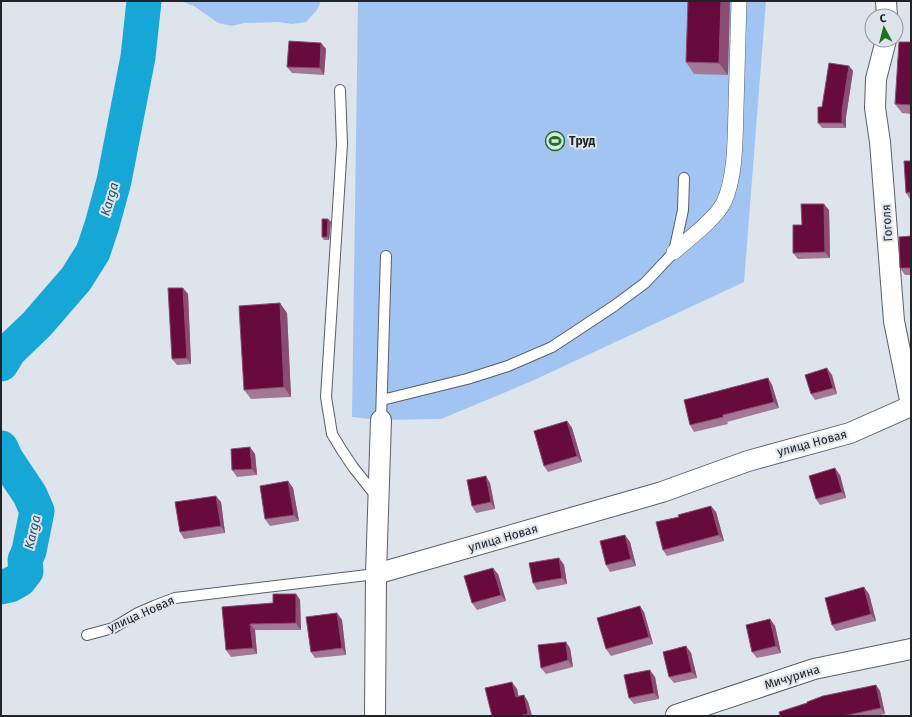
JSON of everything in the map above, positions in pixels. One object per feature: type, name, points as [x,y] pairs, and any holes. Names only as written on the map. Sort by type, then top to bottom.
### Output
[{"type":"street","points":[[674,252],[716,213],[724,202],[729,185],[734,152],[739,1]]},
{"type":"street","name":"Гоголя","points":[[884,48],[876,79],[874,108],[880,142],[894,321],[911,406]]},
{"type":"street","name":"улица Новая","points":[[376,574],[662,492],[748,461],[850,433],[911,406]]},
{"type":"street","points":[[375,716],[376,574],[381,420]]},
{"type":"street","name":"Мичурина","points":[[676,715],[814,669],[911,649]]},
{"type":"lane","points":[[340,90],[342,144],[326,397],[332,434],[353,467],[379,499]]},
{"type":"lane","points":[[382,400],[474,377],[508,366],[552,347],[639,288],[674,252],[683,210],[684,178]]},
{"type":"lane","points":[[381,420],[386,256]]},
{"type":"lane","name":"улица Новая","points":[[87,635],[114,628],[143,611],[175,598],[376,574]]},
{"type":"shaded area","points":[[165,1],[321,1],[317,10],[306,22],[292,24],[279,22],[244,23],[232,26],[218,23],[194,6],[183,2]]},
{"type":"shaded area","name":"Труд","points":[[358,1],[766,1],[744,282],[532,381],[441,419],[381,420],[352,417]]},
{"type":"building","points":[[688,1],[721,1],[719,63],[686,62]]},
{"type":"building","points":[[289,41],[321,43],[320,68],[287,67]]},
{"type":"building","points":[[904,42],[911,42],[911,105],[895,104],[899,48],[904,48]]},
{"type":"building","points":[[829,63],[849,66],[842,111],[842,123],[818,123],[818,107],[822,107]]},
{"type":"building","points":[[904,161],[911,161],[911,192],[906,193]]},
{"type":"building","points":[[801,204],[824,204],[825,252],[793,253],[793,225],[802,225]]},
{"type":"building","points":[[322,219],[328,219],[327,237],[322,237]]},
{"type":"building","points":[[911,236],[911,268],[900,268],[899,237]]},
{"type":"building","points":[[168,288],[183,288],[187,358],[172,359]]},
{"type":"building","points":[[280,303],[284,387],[244,390],[239,306]]},
{"type":"building","points":[[827,368],[833,388],[811,394],[805,375]]},
{"type":"building","points":[[768,378],[774,402],[690,425],[684,400]]},
{"type":"building","points":[[567,421],[577,456],[544,466],[534,431]]},
{"type":"building","points":[[250,447],[252,469],[232,470],[231,449]]},
{"type":"building","points":[[835,468],[842,492],[816,499],[809,476]]},
{"type":"building","points":[[486,476],[491,502],[472,506],[467,480]]},
{"type":"building","points":[[288,481],[294,515],[265,519],[260,486]]},
{"type":"building","points":[[216,496],[221,526],[180,532],[175,502]]},
{"type":"building","points":[[711,506],[719,535],[663,550],[656,522],[679,517],[678,515]]},
{"type":"building","points":[[625,535],[631,559],[606,565],[600,541]]},
{"type":"building","points":[[559,558],[562,578],[533,583],[529,563]]},
{"type":"building","points":[[493,568],[501,595],[472,603],[464,576]]},
{"type":"building","points":[[864,587],[871,614],[832,625],[825,598]]},
{"type":"building","points":[[273,594],[296,594],[296,623],[250,624],[253,648],[226,650],[222,607],[273,603]]},
{"type":"building","points":[[640,606],[649,637],[606,649],[597,618]]},
{"type":"building","points":[[337,613],[342,648],[311,652],[306,617]]},
{"type":"building","points":[[770,619],[776,646],[752,652],[746,625]]},
{"type":"building","points":[[566,642],[568,660],[541,668],[538,645]]},
{"type":"building","points":[[686,646],[692,672],[669,677],[663,652]]},
{"type":"building","points":[[650,670],[654,693],[629,698],[624,675]]},
{"type":"building","points":[[512,682],[516,697],[524,695],[528,714],[519,716],[492,716],[485,688]]},
{"type":"building","points":[[876,685],[881,708],[843,716],[780,716],[779,712],[823,696]]},
{"type":"waterway","name":"Karga","points":[[1,364],[9,351],[37,324],[76,279],[93,252],[114,181],[138,57],[144,1]]},
{"type":"waterway","name":"Karga","points":[[1,448],[6,459],[30,495],[37,511],[29,551],[25,560],[26,571],[19,580],[10,585],[1,587]]},
{"type":"place","name":"Труд","points":[[555,141]]}]
